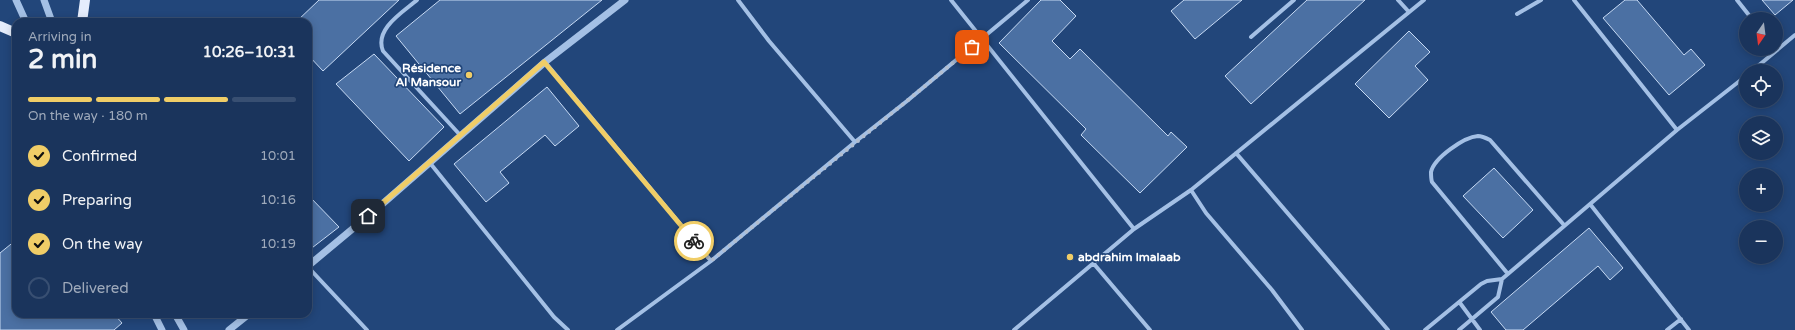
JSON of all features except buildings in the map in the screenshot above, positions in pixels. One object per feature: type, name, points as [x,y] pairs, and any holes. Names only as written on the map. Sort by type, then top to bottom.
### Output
[{"type":"main road","points":[[83,18],[85,0]]},
{"type":"main road","points":[[0,26],[12,31]]},
{"type":"street","points":[[16,0],[24,18]]},
{"type":"street","points":[[44,0],[51,18]]},
{"type":"street","points":[[417,0],[389,25],[382,37],[381,46],[383,51],[461,136]]},
{"type":"street","points":[[738,0],[769,41],[855,142]]},
{"type":"street","points":[[951,0],[1134,230]]},
{"type":"street","points":[[617,330],[711,261],[855,142],[907,102],[1028,0]]},
{"type":"street","points":[[1251,37],[1294,0]]},
{"type":"street","points":[[1398,0],[1409,12]]},
{"type":"street","points":[[1014,330],[1134,230],[1191,190],[1424,0]]},
{"type":"street","points":[[1517,14],[1540,0]]},
{"type":"street","points":[[1574,0],[1677,130]]},
{"type":"street","points":[[1737,0],[1746,12]]},
{"type":"street","points":[[312,263],[430,163],[544,62],[621,1]]},
{"type":"street","points":[[1783,44],[1795,35]]},
{"type":"street","points":[[1760,64],[1769,56]]},
{"type":"street","points":[[544,62],[711,261]]},
{"type":"street","points":[[1425,330],[1460,303],[1481,284],[1487,281],[1502,279],[1677,130],[1739,81]]},
{"type":"street","points":[[1508,274],[1432,182],[1432,170],[1436,163],[1444,155],[1457,145],[1470,138],[1480,136],[1490,140],[1564,225]]},
{"type":"street","points":[[1236,153],[1388,330]]},
{"type":"street","points":[[430,163],[554,317],[568,330]]},
{"type":"street","points":[[1191,190],[1206,213],[1272,290],[1302,330]]},
{"type":"street","points":[[1590,204],[1689,330]]},
{"type":"street","points":[[1094,264],[1150,330]]},
{"type":"street","points":[[312,270],[367,330]]},
{"type":"street","points":[[1459,330],[1498,297],[1502,279]]},
{"type":"street","points":[[1460,303],[1480,330]]},
{"type":"street","points":[[156,318],[162,330]]},
{"type":"street","points":[[177,318],[184,330]]},
{"type":"street","points":[[229,330],[244,318]]},
{"type":"street","points":[[1667,330],[1681,319]]},
{"type":"way so far","points":[[694,241],[711,261],[855,142],[907,102],[972,47]]},
{"type":"place","name":"Résidence Al Mansour","points":[[469,75]]},
{"type":"place","name":"abdrahim lmalaab","points":[[1070,257]]},
{"type":"route","points":[[368,216],[515,90],[544,62],[621,156],[694,241]]}]
